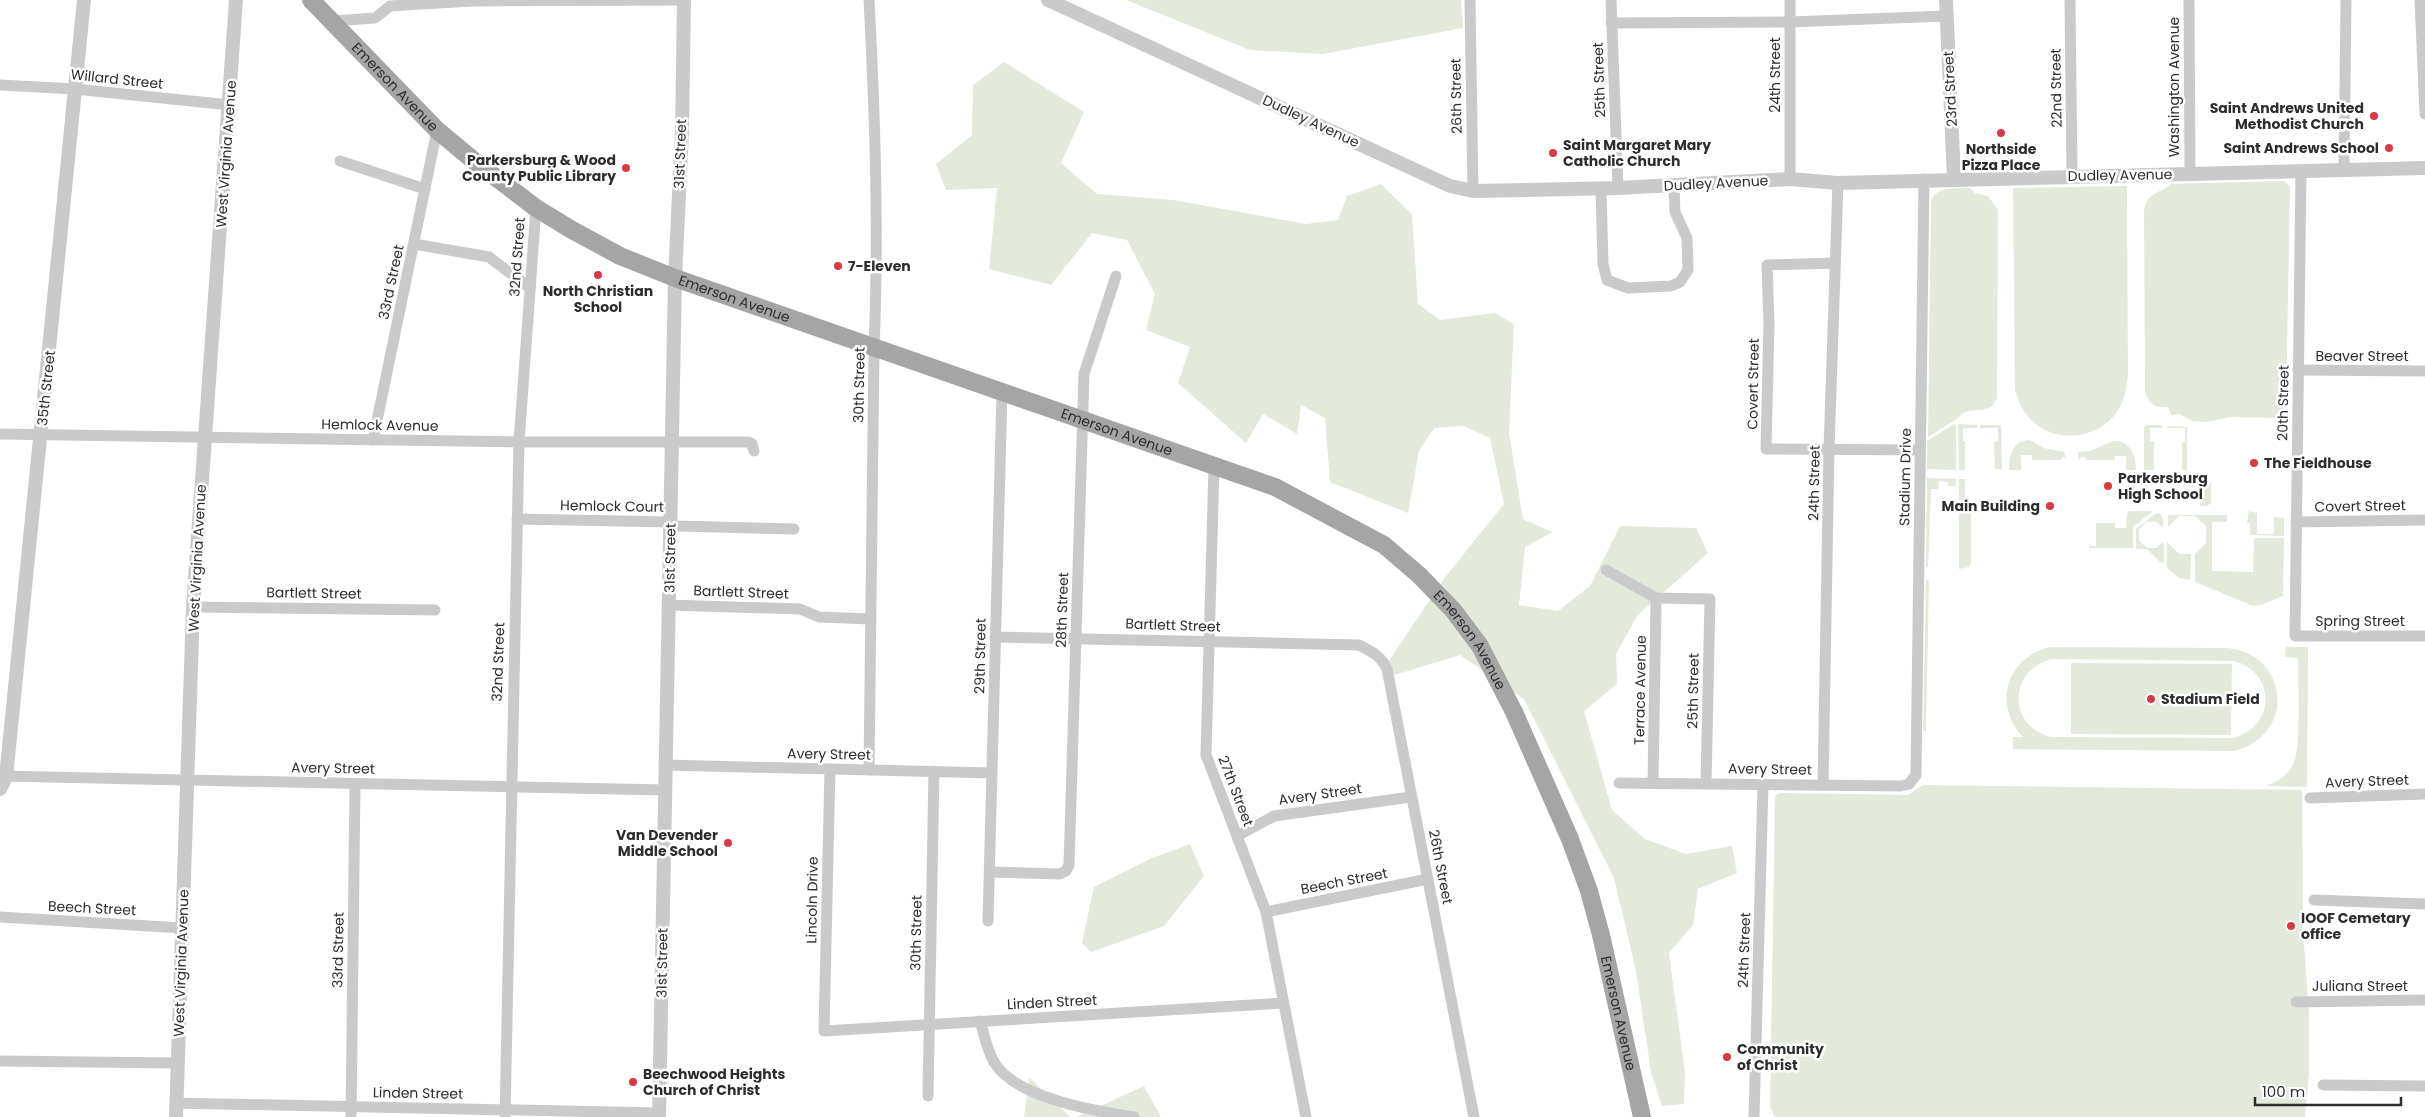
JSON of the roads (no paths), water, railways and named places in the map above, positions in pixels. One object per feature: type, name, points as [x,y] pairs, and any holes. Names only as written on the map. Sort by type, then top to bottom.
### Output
[{"type":"main road","name":"Emerson Avenue","points":[[312,0],[437,130],[536,208],[620,256],[675,278],[1275,487],[1384,545],[1420,575],[1446,603],[1480,646],[1514,712],[1544,778],[1589,891],[1601,935],[1642,1117]]},
{"type":"street","name":"35th Street","points":[[2,781],[41,434],[84,0]]},
{"type":"street","name":"West Virginia Avenue","points":[[176,1110],[193,607],[236,0]]},
{"type":"street","points":[[332,21],[375,18],[390,6],[405,5],[473,1],[684,0]]},
{"type":"street","name":"31st Street","points":[[659,1115],[675,278],[682,132],[684,0]]},
{"type":"street","name":"30th Street","points":[[869,0],[876,150],[877,281],[874,348],[869,770]]},
{"type":"street","name":"Dudley Avenue","points":[[1048,0],[1450,186],[1473,191],[1601,189],[1790,179],[1838,183],[1924,179],[2425,168]]},
{"type":"street","name":"26th Street","points":[[1470,0],[1473,191]]},
{"type":"street","name":"25th Street","points":[[1611,0],[1618,188]]},
{"type":"street","name":"24th Street","points":[[1790,0],[1790,179]]},
{"type":"street","name":"23rd Street","points":[[1946,0],[1954,179]]},
{"type":"street","name":"22nd Street","points":[[2070,0],[2072,176]]},
{"type":"street","name":"Washington Avenue","points":[[2189,0],[2190,173]]},
{"type":"street","points":[[2344,170],[2346,0]]},
{"type":"street","points":[[2420,0],[2425,114]]},
{"type":"street","points":[[1612,23],[1790,22],[1946,16]]},
{"type":"street","name":"Willard Street","points":[[0,85],[75,89],[230,105]]},
{"type":"street","name":"33rd Street","points":[[373,440],[437,130]]},
{"type":"street","points":[[340,160],[425,189]]},
{"type":"street","name":"20th Street","points":[[2295,636],[2301,171]]},
{"type":"street","name":"Stadium Drive","points":[[1916,775],[1924,179]]},
{"type":"street","name":"24th Street","points":[[1823,785],[1829,449],[1838,183]]},
{"type":"street","points":[[1601,189],[1603,264],[1607,280],[1628,288],[1636,288],[1671,286],[1680,282],[1688,270],[1687,238],[1675,212],[1674,186]]},
{"type":"street","name":"32nd Street","points":[[505,1113],[518,442],[536,208]]},
{"type":"street","points":[[414,244],[489,257],[530,288]]},
{"type":"street","name":"Covert Street","points":[[1835,263],[1767,265],[1769,323],[1766,449],[1920,450]]},
{"type":"street","name":"28th Street","points":[[990,872],[1059,874],[1066,871],[1069,866],[1084,374],[1116,276]]},
{"type":"street","name":"Beaver Street","points":[[2298,370],[2425,371]]},
{"type":"street","name":"29th Street","points":[[988,921],[1002,392]]},
{"type":"street","name":"Hemlock Avenue","points":[[0,434],[672,444],[749,442],[752,444],[754,451]]},
{"type":"street","name":"27th Street","points":[[1214,466],[1206,756],[1266,912],[1306,1117]]},
{"type":"street","name":"Hemlock Court","points":[[518,519],[670,522],[677,526],[794,529]]},
{"type":"street","name":"Covert Street","points":[[2296,522],[2425,520]]},
{"type":"street","points":[[1606,570],[1656,598]]},
{"type":"street","name":"25th Street","points":[[1656,598],[1710,599],[1706,784]]},
{"type":"street","name":"Terrace Avenue","points":[[1653,783],[1656,598]]},
{"type":"street","name":"Bartlett Street","points":[[669,605],[800,609],[819,617],[871,619]]},
{"type":"street","name":"Bartlett Street","points":[[193,607],[435,610]]},
{"type":"street","name":"Spring Street","points":[[2295,636],[2425,636]]},
{"type":"street","name":"Bartlett Street","points":[[996,637],[1076,637],[1350,645]]},
{"type":"street","name":"26th Street","points":[[1350,645],[1359,645],[1372,651],[1387,669],[1474,1117]]},
{"type":"street","name":"Avery Street","points":[[666,765],[992,773]]},
{"type":"street","name":"Lincoln Drive","points":[[824,1031],[830,769]]},
{"type":"street","name":"30th Street","points":[[928,1096],[934,771]]},
{"type":"street","name":"Avery Street","points":[[1619,783],[1901,786],[1909,784],[1916,775]]},
{"type":"street","name":"Avery Street","points":[[2,781],[187,780],[665,790]]},
{"type":"street","name":"33rd Street","points":[[352,1112],[355,784]]},
{"type":"street","name":"24th Street","points":[[1754,1117],[1763,784]]},
{"type":"street","name":"Avery Street","points":[[2310,798],[2425,794]]},
{"type":"street","name":"Avery Street","points":[[1237,836],[1274,816],[1411,797]]},
{"type":"street","name":"Beech Street","points":[[1266,912],[1428,879]]},
{"type":"street","points":[[2314,900],[2425,904]]},
{"type":"street","name":"Beech Street","points":[[0,917],[182,928]]},
{"type":"street","name":"Juliana Street","points":[[2296,1002],[2425,1000]]},
{"type":"street","name":"Linden Street","points":[[824,1031],[1283,1003]]},
{"type":"street","points":[[980,1022],[993,1061],[1003,1073],[1027,1089],[1061,1102],[1134,1117]]},
{"type":"street","points":[[0,1061],[177,1063]]},
{"type":"street","points":[[2323,1085],[2425,1086]]},
{"type":"street","name":"Linden Street","points":[[176,1110],[659,1115]]},
{"type":"place","name":"Saint Andrews United Methodist Church","points":[[2374,116]]},
{"type":"place","name":"Northside Pizza Place","points":[[2001,133]]},
{"type":"place","name":"Saint Andrews School","points":[[2389,148]]},
{"type":"place","name":"Saint Margaret Mary Catholic Church","points":[[1553,153]]},
{"type":"place","name":"Parkersburg & Wood County Public Library","points":[[626,168]]},
{"type":"place","name":"7-Eleven","points":[[838,266]]},
{"type":"place","name":"North Christian School","points":[[598,275]]},
{"type":"place","name":"The Fieldhouse","points":[[2254,463]]},
{"type":"place","name":"Parkersburg High School","points":[[2108,486]]},
{"type":"place","name":"Main Building","points":[[2050,506]]},
{"type":"place","name":"Stadium Field","points":[[2151,699]]},
{"type":"place","name":"Van Devender Middle School","points":[[728,843]]},
{"type":"place","name":"IOOF Cemetary office","points":[[2291,926]]},
{"type":"place","name":"Community of Christ","points":[[1727,1057]]},
{"type":"place","name":"Beechwood Heights Church of Christ","points":[[633,1082]]}]
